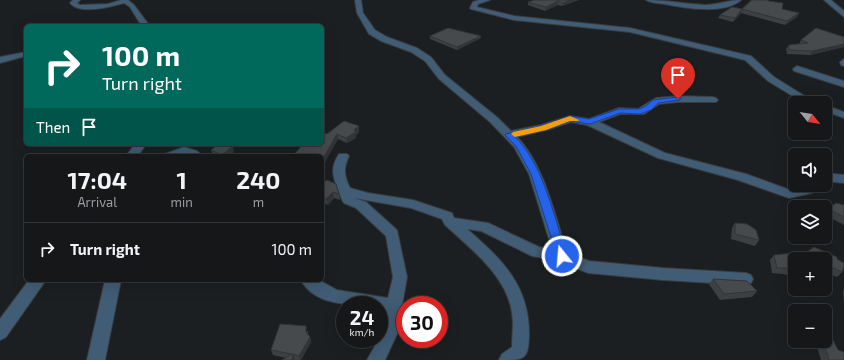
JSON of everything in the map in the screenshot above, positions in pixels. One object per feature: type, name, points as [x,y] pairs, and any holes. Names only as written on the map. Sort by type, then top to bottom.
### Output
[{"type":"street","points":[[77,0],[73,3],[78,8],[108,6],[124,0],[132,6],[144,24]]},
{"type":"street","points":[[358,0],[360,13],[372,32],[384,39],[414,50],[428,59],[442,77],[494,120],[519,145],[535,174],[562,256]]},
{"type":"street","points":[[487,0],[475,3],[473,8],[514,18],[630,30],[748,58],[771,78],[800,96]]},
{"type":"street","points":[[649,0],[706,7],[722,5],[738,0]]},
{"type":"street","points":[[828,0],[844,15]]},
{"type":"street","points":[[0,60],[24,54]]},
{"type":"street","points":[[797,69],[844,84]]},
{"type":"street","points":[[820,76],[844,77]]},
{"type":"street","points":[[590,122],[619,111],[640,112],[648,108],[656,101],[678,99],[713,100]]},
{"type":"street","points":[[832,111],[844,116]]},
{"type":"street","points":[[509,135],[543,128],[570,119],[590,122],[662,156],[735,175],[789,194],[798,192]]},
{"type":"street","points":[[174,154],[184,150],[193,154]]},
{"type":"street","points":[[343,156],[338,164],[339,178],[348,200],[361,206],[392,234],[400,277],[388,334],[376,360]]},
{"type":"street","points":[[832,178],[844,179]]},
{"type":"street","points":[[345,191],[368,197],[413,204],[447,216],[450,222],[488,255],[511,287],[520,311],[520,351],[508,360]]},
{"type":"street","points":[[450,222],[483,226],[537,252],[562,256],[588,267],[663,274],[746,279]]},
{"type":"street","points":[[0,332],[37,282]]},
{"type":"street","points":[[96,360],[114,282]]},
{"type":"street","points":[[310,282],[315,288],[335,296],[394,306]]},
{"type":"building","points":[[535,0],[571,0],[563,3],[558,1],[546,7],[528,2]]},
{"type":"building","points":[[752,0],[768,0],[783,3],[782,9],[799,13],[787,21],[742,9]]},
{"type":"building","points":[[732,7],[742,9],[735,18],[720,15]]},
{"type":"building","points":[[448,28],[481,36],[457,47],[430,36]]},
{"type":"building","points":[[816,28],[844,37],[844,44],[812,51],[789,50],[789,45],[808,43],[801,40]]},
{"type":"building","points":[[344,121],[359,126],[354,130],[356,132],[346,138],[337,134],[324,157],[324,154],[295,154],[301,146],[324,146],[324,133],[327,134]]},
{"type":"building","points":[[216,146],[233,146],[223,154],[211,150]]},
{"type":"building","points":[[327,180],[336,184],[339,194],[333,192],[326,199],[324,198],[324,182]]},
{"type":"building","points":[[836,203],[844,205],[844,217],[832,211],[832,206]]},
{"type":"building","points":[[735,223],[747,224],[756,230],[759,240],[735,234]]},
{"type":"building","points":[[814,247],[826,252],[807,252]]},
{"type":"building","points":[[788,254],[788,268],[777,268],[774,255]]},
{"type":"building","points":[[832,255],[844,263],[842,272],[832,267]]},
{"type":"building","points":[[713,279],[747,281],[757,291],[724,294]]},
{"type":"building","points":[[280,324],[306,326],[306,332],[310,337],[299,356],[293,354],[292,360],[282,360],[292,354],[271,350]]},
{"type":"building","points":[[833,340],[838,350],[844,352],[844,360],[829,360],[825,348],[832,348]]},
{"type":"slow traffic","points":[[515,134],[543,128],[570,119],[575,120]]},
{"type":"route","points":[[562,256],[535,174],[519,145],[509,135],[543,128],[570,119],[590,122],[619,111],[640,112],[648,108],[656,101],[678,99]]}]
